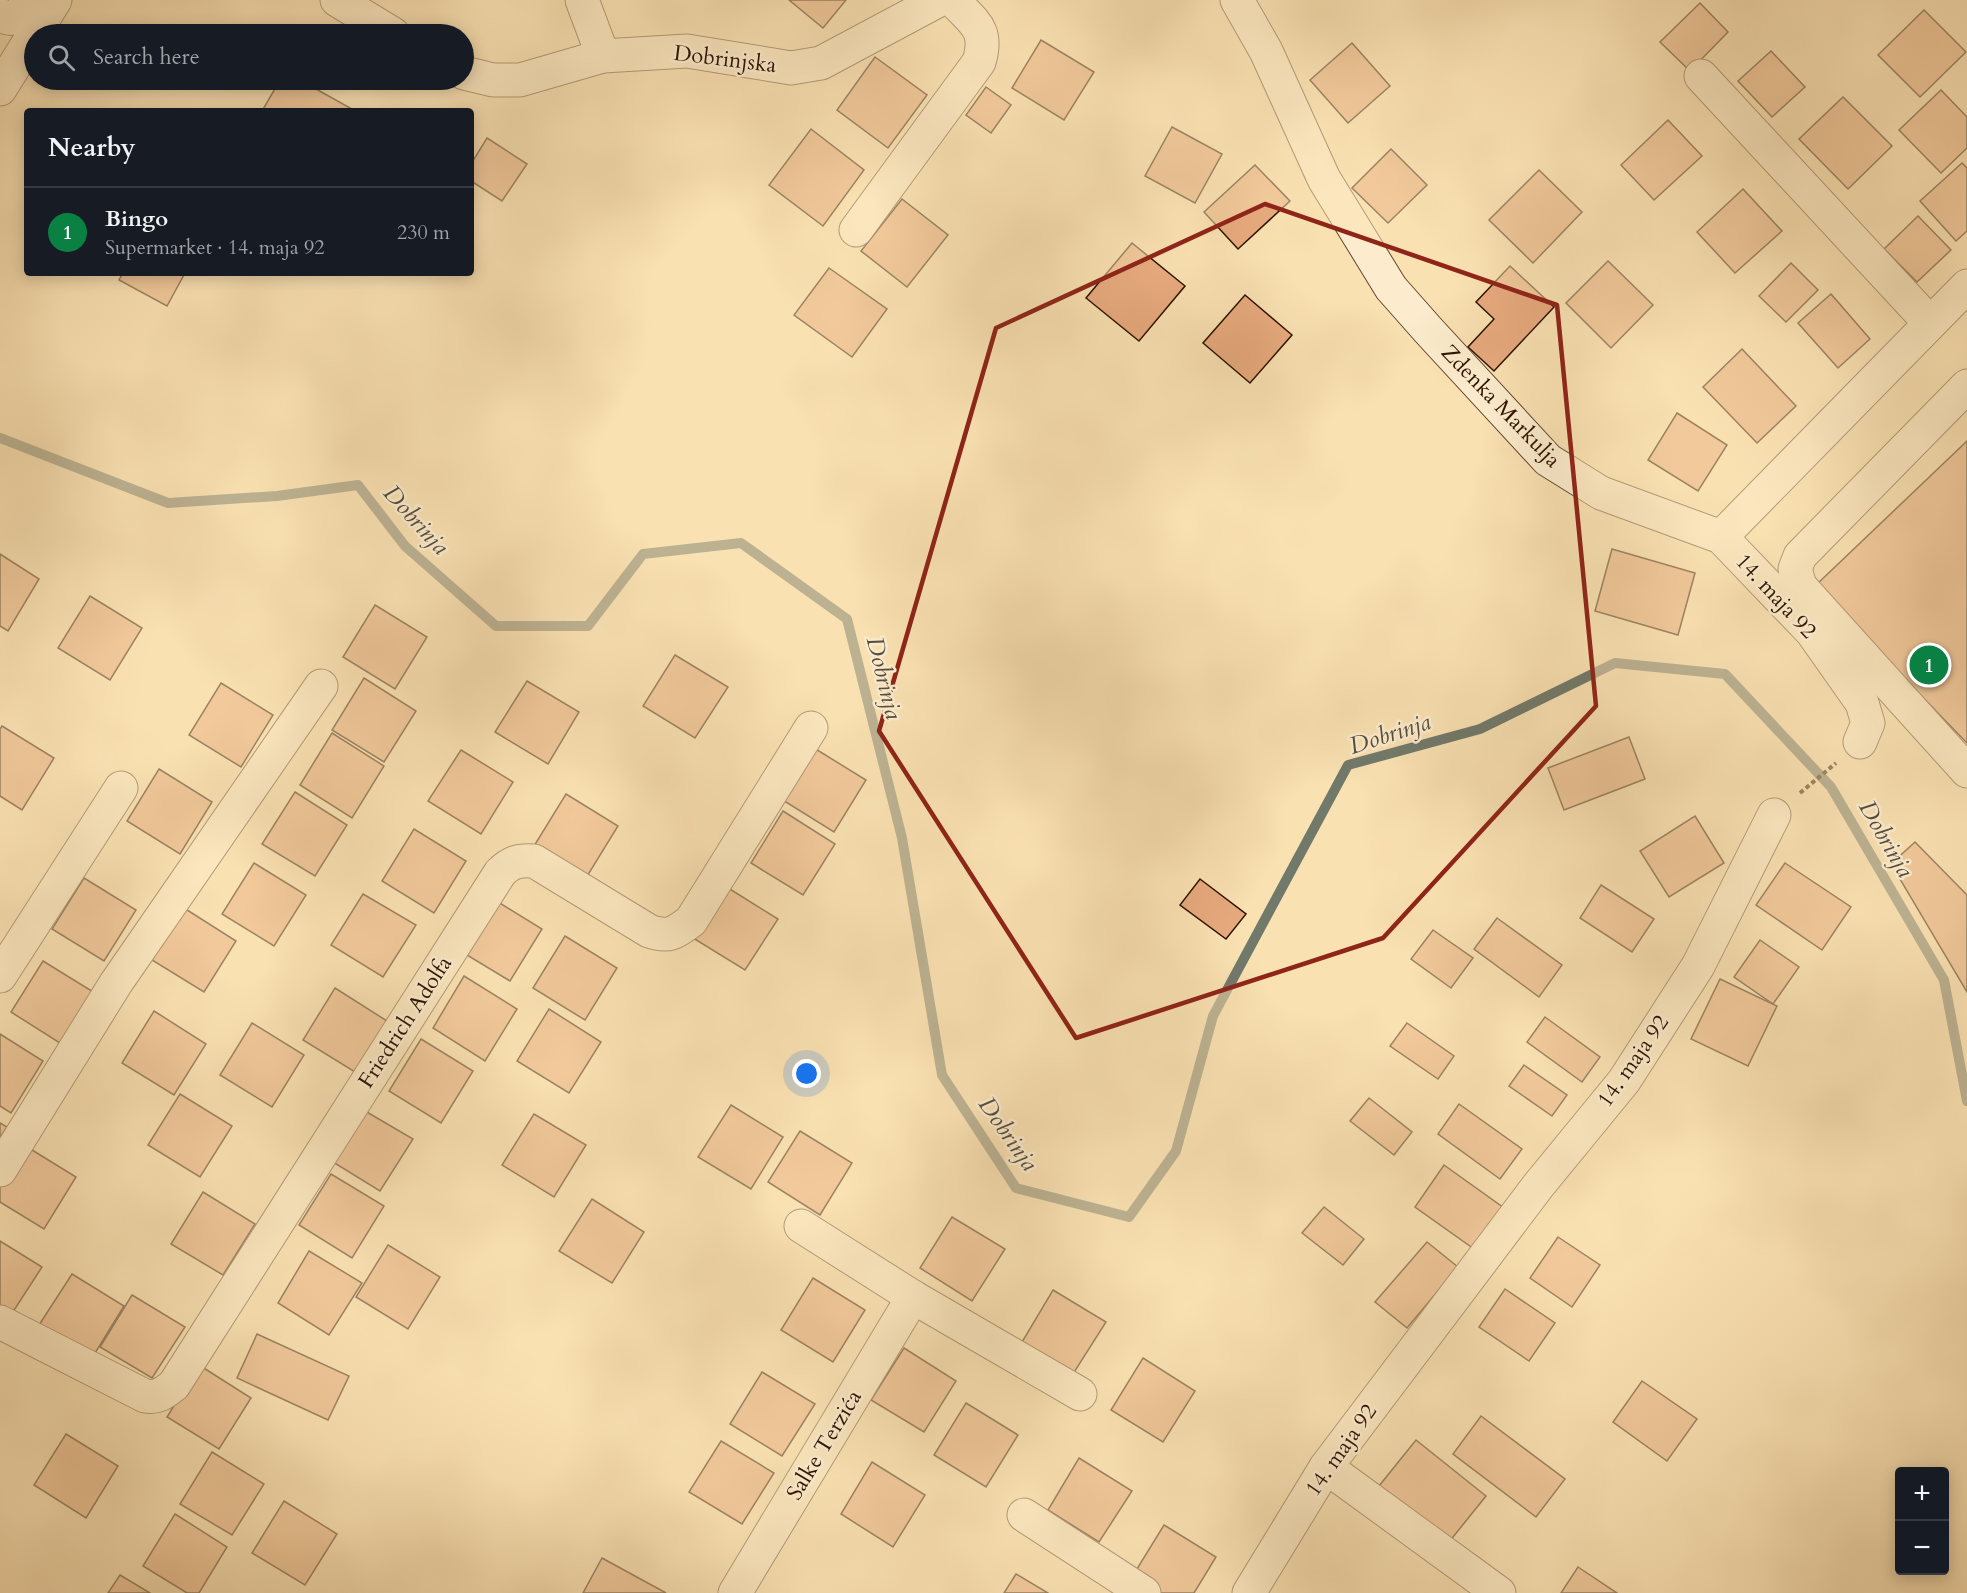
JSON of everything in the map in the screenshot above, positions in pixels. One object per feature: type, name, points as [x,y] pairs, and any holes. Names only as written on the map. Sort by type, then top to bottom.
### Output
[{"type":"street","points":[[0,15],[13,19],[20,16],[28,0]]},
{"type":"street","points":[[40,24],[55,0]]},
{"type":"street","points":[[338,0],[377,24]]},
{"type":"street","points":[[582,0],[603,56]]},
{"type":"street","name":"Dobrinjska","points":[[474,76],[494,80],[520,80],[603,56],[687,51],[791,68],[811,65],[820,63],[939,0]]},
{"type":"street","points":[[856,230],[979,62],[984,46],[981,32],[954,0]]},
{"type":"street","name":"Zdenka Markulja","points":[[1237,0],[1266,51],[1324,179],[1391,288],[1429,331],[1548,460],[1601,494],[1721,537]]},
{"type":"street","points":[[0,89],[24,50]]},
{"type":"street","points":[[1701,76],[1930,323]]},
{"type":"street","points":[[1721,537],[1967,286]]},
{"type":"street","points":[[1967,386],[1800,556],[1794,569],[1800,586],[1967,771]]},
{"type":"street","name":"14. maja 92","points":[[1721,537],[1812,632],[1862,703],[1868,723],[1860,742]]},
{"type":"street","points":[[0,1170],[116,983],[321,686]]},
{"type":"street","name":"Friedrich Adolfa","points":[[0,1323],[145,1396],[154,1397],[164,1394],[174,1385],[500,873],[509,864],[519,860],[534,861],[649,931],[663,936],[676,932],[691,921],[811,728]]},
{"type":"street","points":[[0,976],[121,788]]},
{"type":"street","name":"14. maja 92","points":[[1249,1593],[1326,1467],[1538,1186],[1624,1081],[1698,966],[1774,815]]},
{"type":"street","points":[[801,1226],[912,1297],[1080,1394]]},
{"type":"street","name":"Salke Terzića","points":[[735,1593],[912,1297]]},
{"type":"street","points":[[1326,1467],[1498,1593]]},
{"type":"street","points":[[1024,1515],[1144,1593]]},
{"type":"path","points":[[1774,815],[1860,742]]},
{"type":"highlighted area","points":[[1265,204],[1557,305],[1596,706],[1383,938],[1076,1038],[879,731],[996,328]]},
{"type":"building","points":[[789,0],[846,0],[823,28]]},
{"type":"building","points":[[1700,3],[1728,32],[1690,71],[1660,42]]},
{"type":"building","points":[[1924,10],[1966,52],[1920,97],[1878,55]]},
{"type":"building","points":[[1041,40],[1094,72],[1064,120],[1012,88]]},
{"type":"building","points":[[1352,43],[1390,86],[1348,123],[1310,80]]},
{"type":"building","points":[[1771,51],[1805,87],[1772,117],[1738,81]]},
{"type":"building","points":[[875,57],[927,95],[888,148],[837,110]]},
{"type":"building","points":[[986,87],[1011,105],[991,133],[966,115]]},
{"type":"building","points":[[274,90],[318,90],[350,108],[264,108]]},
{"type":"building","points":[[1941,90],[1967,117],[1967,148],[1941,173],[1899,130]]},
{"type":"building","points":[[1843,97],[1892,146],[1848,189],[1799,139]]},
{"type":"building","points":[[1668,120],[1702,156],[1654,200],[1621,165]]},
{"type":"building","points":[[1172,127],[1222,154],[1195,203],[1145,176]]},
{"type":"building","points":[[811,129],[864,170],[823,226],[769,185]]},
{"type":"building","points":[[487,138],[527,164],[502,201],[474,183],[474,159]]},
{"type":"building","points":[[1391,149],[1427,185],[1388,223],[1352,188]]},
{"type":"building","points":[[1962,163],[1967,168],[1967,231],[1956,241],[1920,201]]},
{"type":"building","points":[[1255,165],[1290,201],[1238,249],[1204,212]]},
{"type":"building","points":[[1539,170],[1582,212],[1533,263],[1489,220]]},
{"type":"building","points":[[1743,189],[1782,231],[1735,273],[1697,232]]},
{"type":"building","points":[[902,199],[948,235],[907,287],[861,251]]},
{"type":"building","points":[[1918,216],[1951,250],[1917,282],[1884,249]]},
{"type":"building","points":[[1132,243],[1185,286],[1139,341],[1086,298]]},
{"type":"building","points":[[1608,261],[1653,305],[1611,348],[1566,303]]},
{"type":"building","points":[[1791,263],[1818,290],[1786,322],[1759,296]]},
{"type":"building","points":[[1510,266],[1554,307],[1494,371],[1468,347],[1494,319],[1476,302]]},
{"type":"building","points":[[829,268],[887,309],[852,357],[794,315]]},
{"type":"building","points":[[121,276],[183,276],[167,306],[119,280]]},
{"type":"building","points":[[1831,294],[1870,339],[1838,368],[1798,323]]},
{"type":"building","points":[[1245,295],[1292,335],[1250,383],[1203,343]]},
{"type":"building","points":[[1742,349],[1796,406],[1757,443],[1703,387]]},
{"type":"building","points":[[1677,413],[1727,445],[1698,491],[1648,460]]},
{"type":"building","points":[[1967,441],[1967,743],[1815,586]]},
{"type":"building","points":[[1612,549],[1695,573],[1678,635],[1595,611]]},
{"type":"building","points":[[0,554],[39,579],[8,631],[0,626]]},
{"type":"building","points":[[90,596],[142,628],[110,680],[58,648]]},
{"type":"building","points":[[375,605],[427,637],[395,689],[343,657]]},
{"type":"building","points":[[675,655],[728,687],[695,738],[643,706]]},
{"type":"building","points":[[364,678],[416,711],[384,762],[332,730]]},
{"type":"building","points":[[527,681],[579,712],[548,764],[495,732]]},
{"type":"building","points":[[221,683],[273,715],[241,767],[189,735]]},
{"type":"building","points":[[2,726],[54,758],[22,810],[0,796],[0,729]]},
{"type":"building","points":[[332,733],[384,766],[352,818],[300,785]]},
{"type":"building","points":[[1629,737],[1645,779],[1564,810],[1548,768]]},
{"type":"building","points":[[814,748],[866,780],[834,832],[781,799]]},
{"type":"building","points":[[461,750],[513,782],[481,834],[428,801]]},
{"type":"building","points":[[159,769],[212,802],[180,854],[127,821]]},
{"type":"building","points":[[295,792],[347,825],[315,876],[262,844]]},
{"type":"building","points":[[566,794],[618,826],[586,878],[534,846]]},
{"type":"building","points":[[783,811],[835,844],[803,895],[751,863]]},
{"type":"building","points":[[1695,816],[1724,863],[1669,897],[1640,851]]},
{"type":"building","points":[[414,829],[466,861],[434,913],[382,881]]},
{"type":"building","points":[[1915,842],[1967,895],[1967,992],[1891,864]]},
{"type":"building","points":[[254,863],[306,895],[274,946],[222,914]]},
{"type":"building","points":[[1785,863],[1851,907],[1822,950],[1756,905]]},
{"type":"building","points":[[84,878],[136,910],[104,961],[52,929]]},
{"type":"building","points":[[1200,879],[1246,914],[1226,939],[1180,905]]},
{"type":"building","points":[[1601,885],[1654,919],[1632,952],[1580,918]]},
{"type":"building","points":[[725,886],[778,919],[745,970],[693,938]]},
{"type":"building","points":[[363,894],[416,925],[383,977],[331,945]]},
{"type":"building","points":[[490,897],[542,929],[510,981],[457,949]]},
{"type":"building","points":[[184,908],[236,941],[204,992],[152,960]]},
{"type":"building","points":[[1497,918],[1562,965],[1539,997],[1474,949]]},
{"type":"building","points":[[1433,930],[1473,958],[1451,988],[1411,959]]},
{"type":"building","points":[[565,936],[617,968],[585,1020],[533,988]]},
{"type":"building","points":[[1760,940],[1799,967],[1773,1004],[1734,977]]},
{"type":"building","points":[[43,961],[95,993],[63,1045],[11,1012]]},
{"type":"building","points":[[464,976],[517,1009],[485,1061],[433,1028]]},
{"type":"building","points":[[1720,979],[1777,1006],[1748,1066],[1691,1039]]},
{"type":"building","points":[[335,988],[387,1021],[355,1072],[303,1040]]},
{"type":"building","points":[[549,1009],[601,1042],[569,1093],[517,1061]]},
{"type":"building","points":[[154,1011],[206,1044],[174,1095],[122,1063]]},
{"type":"building","points":[[1545,1017],[1600,1057],[1582,1082],[1527,1042]]},
{"type":"building","points":[[252,1023],[304,1055],[272,1107],[220,1075]]},
{"type":"building","points":[[1407,1023],[1454,1056],[1438,1079],[1390,1046]]},
{"type":"building","points":[[0,1034],[43,1061],[11,1113],[0,1106]]},
{"type":"building","points":[[421,1039],[473,1071],[441,1123],[389,1091]]},
{"type":"building","points":[[1524,1065],[1567,1095],[1552,1116],[1509,1086]]},
{"type":"building","points":[[180,1094],[232,1126],[200,1177],[148,1145]]},
{"type":"building","points":[[1369,1098],[1412,1132],[1394,1155],[1350,1121]]},
{"type":"building","points":[[1459,1104],[1522,1149],[1500,1179],[1438,1134]]},
{"type":"building","points":[[731,1105],[783,1137],[751,1189],[698,1157]]},
{"type":"building","points":[[360,1108],[413,1139],[380,1191],[328,1159]]},
{"type":"building","points":[[534,1114],[586,1145],[554,1197],[502,1165]]},
{"type":"building","points":[[0,1123],[7,1127],[0,1138]]},
{"type":"building","points":[[800,1131],[852,1163],[820,1215],[768,1182]]},
{"type":"building","points":[[24,1145],[76,1177],[44,1229],[0,1202],[0,1184]]},
{"type":"building","points":[[1444,1165],[1504,1208],[1474,1249],[1415,1207]]},
{"type":"building","points":[[331,1174],[384,1206],[352,1258],[299,1225]]},
{"type":"building","points":[[203,1192],[255,1224],[223,1275],[171,1244]]},
{"type":"building","points":[[592,1199],[644,1232],[612,1283],[559,1251]]},
{"type":"building","points":[[1324,1207],[1364,1239],[1343,1265],[1302,1233]]},
{"type":"building","points":[[952,1217],[1005,1249],[972,1301],[920,1268]]},
{"type":"building","points":[[1558,1237],[1600,1265],[1572,1307],[1530,1278]]},
{"type":"building","points":[[0,1241],[42,1267],[9,1318],[0,1313]]},
{"type":"building","points":[[1427,1242],[1458,1267],[1407,1328],[1375,1302]]},
{"type":"building","points":[[388,1245],[440,1277],[408,1329],[356,1297]]},
{"type":"building","points":[[309,1251],[362,1283],[329,1335],[278,1303]]},
{"type":"building","points":[[72,1274],[124,1306],[92,1358],[39,1325]]},
{"type":"building","points":[[813,1278],[865,1310],[833,1362],[781,1330]]},
{"type":"building","points":[[1505,1289],[1555,1323],[1529,1361],[1479,1327]]},
{"type":"building","points":[[1053,1290],[1106,1322],[1073,1374],[1022,1342]]},
{"type":"building","points":[[132,1295],[185,1327],[152,1378],[100,1347]]},
{"type":"building","points":[[257,1334],[349,1376],[328,1420],[237,1378]]},
{"type":"building","points":[[904,1348],[956,1381],[924,1432],[871,1400]]},
{"type":"building","points":[[1143,1358],[1195,1391],[1163,1442],[1111,1410]]},
{"type":"building","points":[[199,1365],[251,1398],[219,1449],[167,1417]]},
{"type":"building","points":[[762,1372],[815,1404],[782,1456],[730,1424]]},
{"type":"building","points":[[1642,1381],[1697,1419],[1667,1461],[1613,1422]]},
{"type":"building","points":[[966,1403],[1018,1435],[986,1487],[934,1455]]},
{"type":"building","points":[[1481,1416],[1565,1479],[1536,1517],[1453,1454]]},
{"type":"building","points":[[66,1434],[118,1466],[86,1518],[34,1485]]},
{"type":"building","points":[[1416,1440],[1486,1496],[1449,1542],[1379,1486]]},
{"type":"building","points":[[721,1441],[774,1473],[742,1524],[689,1492]]},
{"type":"building","points":[[212,1452],[264,1484],[232,1535],[180,1504]]},
{"type":"building","points":[[1079,1458],[1132,1491],[1099,1542],[1048,1510]]},
{"type":"building","points":[[872,1462],[925,1495],[893,1547],[841,1514]]},
{"type":"building","points":[[284,1501],[337,1534],[305,1585],[252,1553]]},
{"type":"building","points":[[175,1514],[227,1547],[199,1593],[187,1593],[143,1566]]},
{"type":"building","points":[[1164,1525],[1216,1557],[1194,1593],[1158,1593],[1132,1577]]},
{"type":"building","points":[[602,1558],[666,1593],[583,1593]]},
{"type":"building","points":[[1578,1567],[1617,1593],[1561,1593]]},
{"type":"building","points":[[1016,1574],[1048,1593],[1004,1593]]},
{"type":"building","points":[[120,1575],[150,1593],[108,1593]]},
{"type":"waterway","name":"Dobrinja","points":[[0,438],[168,503],[277,496],[358,485],[405,546],[496,626],[588,626],[643,554],[741,543],[847,619],[902,838],[942,1075],[1016,1188],[1129,1217],[1176,1151],[1213,1016],[1348,765],[1480,729],[1615,663],[1725,674],[1831,787],[1944,980],[1967,1101]]},
{"type":"place","name":"Bingo","points":[[1929,665]]}]
